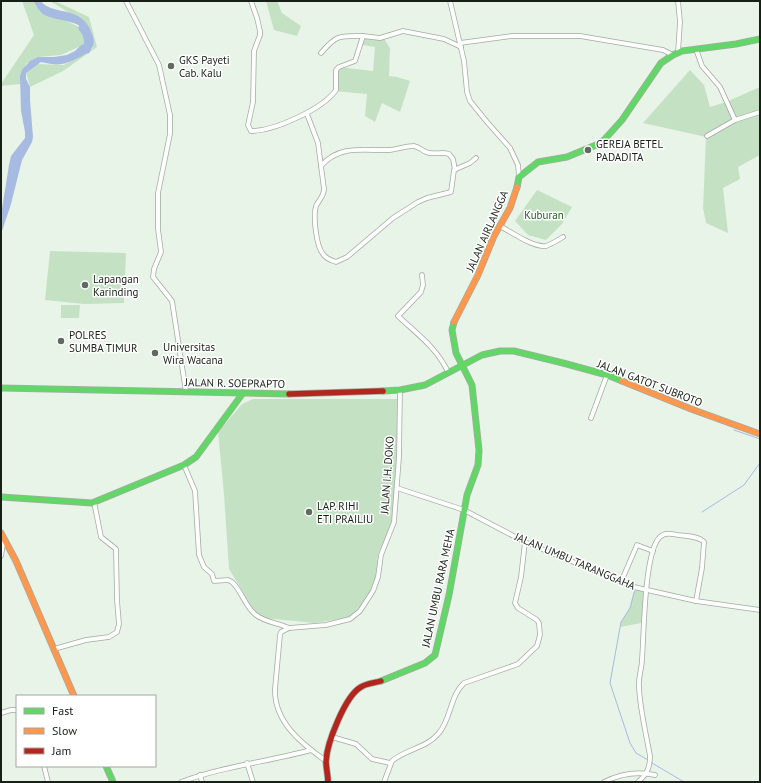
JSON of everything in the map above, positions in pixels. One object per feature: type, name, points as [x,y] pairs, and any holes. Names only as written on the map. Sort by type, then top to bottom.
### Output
[{"type":"main road","points":[[519,177],[538,162],[567,157],[596,145],[604,140],[622,120],[661,63],[676,53],[760,39]]},
{"type":"main road","name":"JALAN AIRLANGGA","points":[[462,364],[453,342],[452,330],[454,321],[476,280],[494,236],[515,194],[519,177]]},
{"type":"main road","name":"JALAN GATOT SUBROTO","points":[[462,364],[482,354],[491,352],[514,351],[544,357],[607,375],[691,409],[760,434]]},
{"type":"main road","name":"JALAN R. SOEPRAPTO","points":[[1,388],[304,394],[400,390],[425,385],[462,364]]},
{"type":"main road","name":"JALAN UMBU RARA MEHA","points":[[326,761],[332,737],[344,710],[356,690],[362,686],[379,682],[430,660],[434,656],[449,595],[467,494],[478,465],[479,450],[472,384],[462,364]]},
{"type":"main road","points":[[1,497],[87,504],[184,465],[196,457],[243,393]]},
{"type":"main road","points":[[1,533],[16,561],[74,695]]},
{"type":"main road","points":[[326,761],[328,782]]},
{"type":"main road","points":[[106,767],[113,782]]},
{"type":"street","points":[[126,1],[159,65],[170,115],[170,134],[158,194],[158,229],[161,252],[154,269],[153,277],[172,301],[186,392]]},
{"type":"street","points":[[251,1],[260,31],[254,51],[253,102],[248,122],[251,131],[278,125],[306,114],[323,102],[334,92],[336,88],[336,70],[339,67],[355,61],[363,36]]},
{"type":"street","points":[[450,1],[470,101],[510,148],[518,165],[519,177]]},
{"type":"street","points":[[321,53],[332,40],[338,36],[380,38],[403,31],[444,39],[460,45],[512,36],[580,36],[676,53],[680,22],[678,1]]},
{"type":"street","points":[[696,49],[702,66],[720,86],[735,120]]},
{"type":"street","points":[[707,136],[735,120],[760,112]]},
{"type":"street","points":[[306,114],[318,143],[324,193],[315,210],[319,246],[324,256],[336,262],[353,252],[393,218],[418,202],[427,198],[451,192],[453,173],[455,170],[453,159],[449,154],[427,153],[418,147],[412,146],[392,150],[358,150],[343,152],[334,154],[321,166]]},
{"type":"street","points":[[455,170],[470,164],[476,158]]},
{"type":"street","points":[[500,226],[527,241],[542,246],[550,245],[563,237]]},
{"type":"street","points":[[422,275],[423,286],[421,292],[398,316],[433,348],[444,362],[448,372]]},
{"type":"street","points":[[591,418],[607,375]]},
{"type":"street","name":"JALAN I.H. DOKO","points":[[289,628],[341,622],[350,619],[360,611],[376,584],[381,555],[394,522],[400,443],[400,390]]},
{"type":"street","points":[[184,465],[195,491],[200,555],[204,567],[211,573],[215,581],[228,580],[232,582],[256,615],[262,619],[279,623],[289,628]]},
{"type":"street","name":"JALAN UMBU TARANGGAHA","points":[[397,488],[464,510],[525,542],[635,587],[696,601],[760,610]]},
{"type":"street","points":[[54,649],[86,640],[109,637],[114,634],[120,624],[117,600],[116,548],[102,537],[94,502]]},
{"type":"street","points":[[638,782],[647,773],[650,764],[639,685],[642,665],[646,590],[653,551],[658,539],[664,535],[684,536],[703,540],[704,546],[696,601]]},
{"type":"street","points":[[1,556],[4,539]]},
{"type":"street","points":[[384,782],[390,763],[394,758],[428,743],[440,732],[458,689],[464,683],[518,664],[537,646],[540,635],[539,623],[537,620],[518,608],[515,600],[521,578],[525,542]]},
{"type":"street","points":[[621,582],[638,545],[653,551]]},
{"type":"street","points":[[289,628],[284,629],[280,635],[277,654],[275,696],[279,712],[292,732],[303,744],[326,761]]},
{"type":"street","points":[[1,713],[16,710]]},
{"type":"street","points":[[332,737],[356,744],[372,759],[390,763]]},
{"type":"street","points":[[181,782],[215,770],[311,750]]},
{"type":"street","points":[[247,764],[253,782]]},
{"type":"street","points":[[44,767],[48,782]]},
{"type":"street","points":[[604,782],[624,775],[647,773],[655,775]]},
{"type":"street","points":[[200,776],[202,782]]},
{"type":"green space","points":[[22,1],[34,1],[36,6],[81,28],[85,44],[61,55],[38,57],[26,64],[21,84],[1,86],[34,35]]},
{"type":"green space","points":[[50,1],[55,1],[89,17],[97,47],[63,71],[30,87],[26,73],[37,64],[64,65],[93,48],[87,24]]},
{"type":"green space","points":[[266,1],[277,1],[282,13],[301,26],[297,36],[274,30]]},
{"type":"green space","points":[[383,37],[390,48],[389,76],[410,81],[400,112],[382,103],[375,122],[365,116],[367,94],[334,91],[338,67],[373,71],[375,47],[362,45],[365,39],[379,39]]},
{"type":"green space","points":[[690,70],[704,85],[710,107],[726,102],[760,87],[760,155],[738,167],[740,179],[723,188],[728,233],[706,223],[703,208],[706,137],[643,123]]},
{"type":"green space","name":"Kuburan","points":[[537,190],[572,207],[562,224],[546,240],[528,235],[515,221]]},
{"type":"green space","name":"Lapangan Karinding","points":[[50,251],[126,253],[124,303],[84,304],[45,300]]},
{"type":"green space","points":[[61,305],[80,305],[79,318],[61,318]]},
{"type":"green space","name":"LAP. RIHI ETI PRAILIU","points":[[253,399],[398,399],[397,454],[394,508],[391,528],[378,554],[376,581],[366,599],[351,617],[315,623],[264,618],[255,612],[229,569],[218,432],[242,404]]},
{"type":"green space","points":[[635,588],[646,590],[641,623],[620,627],[621,622],[630,608]]},
{"type":"water","points":[[33,1],[41,1],[52,9],[68,12],[83,19],[89,26],[94,42],[89,52],[74,60],[58,64],[41,62],[26,73],[26,79],[30,87],[33,137],[32,142],[22,160],[11,204],[1,234],[1,215],[11,156],[25,138],[21,111],[20,76],[22,70],[30,61],[38,57],[67,55],[89,41],[87,33],[83,28],[77,24],[43,14]]},
{"type":"waterway","points":[[82,28],[87,38],[87,50]]},
{"type":"waterway","points":[[734,430],[760,439]]},
{"type":"waterway","points":[[702,512],[744,485],[760,463]]},
{"type":"waterway","points":[[635,589],[630,608],[621,622],[610,683],[630,743],[636,753],[648,760]]},
{"type":"waterway","points":[[652,763],[684,782]]},
{"type":"traffic: fast","points":[[517,187],[519,177],[538,162],[567,157],[596,145],[604,140],[622,120],[661,63],[673,55],[682,51],[736,44],[760,39]]},
{"type":"traffic: fast","points":[[381,681],[425,663],[435,655],[449,595],[467,495],[478,465],[479,450],[472,385],[456,353],[452,330],[454,322]]},
{"type":"traffic: fast","points":[[383,391],[400,390],[425,385],[482,355],[500,351],[514,351],[563,363],[607,375],[622,381]]},
{"type":"traffic: fast","points":[[1,388],[289,394]]},
{"type":"traffic: fast","points":[[1,497],[92,503],[184,465],[196,457],[243,393]]},
{"type":"traffic: fast","points":[[106,767],[113,782]]},
{"type":"traffic: slow","points":[[454,322],[478,275],[494,236],[510,208],[517,187]]},
{"type":"traffic: slow","points":[[622,381],[691,409],[760,434]]},
{"type":"traffic: slow","points":[[1,533],[16,561],[74,695]]},
{"type":"traffic: jam","points":[[289,394],[383,391]]},
{"type":"traffic: jam","points":[[328,782],[326,761],[327,753],[333,732],[343,710],[355,692],[361,687],[381,681]]},
{"type":"place","name":"GKS Payeti Cab. Kalu","points":[[171,66]]},
{"type":"place","name":"GEREJA BETEL PADADITA","points":[[588,150]]},
{"type":"place","name":"Lapangan Karinding","points":[[85,285]]},
{"type":"place","name":"POLRES SUMBA TIMUR","points":[[61,341]]},
{"type":"place","name":"Universitas Wira Wacana","points":[[155,353]]},
{"type":"place","name":"LAP. RIHI ETI PRAILIU","points":[[309,512]]}]
